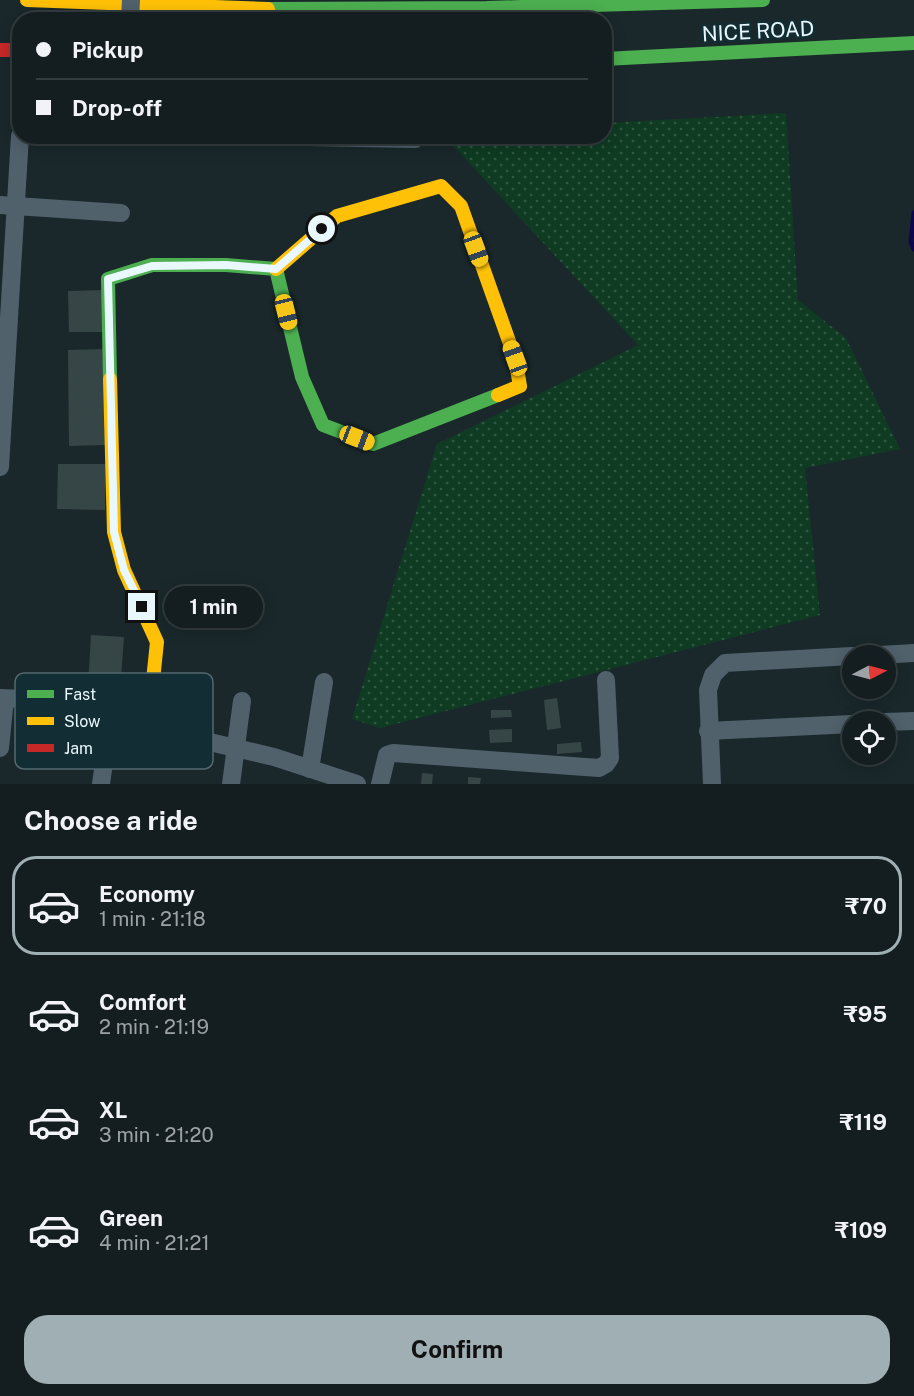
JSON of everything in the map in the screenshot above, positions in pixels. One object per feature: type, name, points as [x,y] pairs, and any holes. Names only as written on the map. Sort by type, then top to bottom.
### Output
[{"type":"main road","name":"NICE ROAD","points":[[27,0],[176,8],[372,9],[573,8],[763,0]]},
{"type":"main road","name":"NICE ROAD","points":[[612,59],[912,43]]},
{"type":"main road","points":[[154,673],[157,642],[124,570],[114,532],[108,279],[152,266],[226,265],[276,269],[337,216],[441,186],[461,206],[515,358],[520,386],[373,444],[323,425],[302,377],[276,269]]},
{"type":"street","points":[[0,467],[7,205],[18,144]]},
{"type":"street","points":[[7,205],[121,213]]},
{"type":"street","points":[[896,654],[914,653]]},
{"type":"street","points":[[712,784],[708,690],[713,675],[725,663],[842,657]]},
{"type":"street","points":[[380,784],[384,762],[387,755],[393,753],[599,768],[606,764],[609,758],[606,680]]},
{"type":"street","points":[[310,769],[324,682]]},
{"type":"street","points":[[0,748],[3,699]]},
{"type":"street","points":[[231,784],[242,701]]},
{"type":"street","points":[[896,722],[914,721]]},
{"type":"street","points":[[708,730],[842,724]]},
{"type":"street","points":[[213,743],[357,784]]},
{"type":"street","points":[[101,784],[103,769]]},
{"type":"green space","points":[[786,113],[798,300],[846,338],[900,449],[805,468],[820,615],[380,728],[352,719],[437,444],[638,345],[451,144],[612,144],[612,123]]},
{"type":"building","points":[[103,290],[104,332],[69,332],[68,291]]},
{"type":"building","points":[[104,349],[105,445],[69,446],[68,350]]},
{"type":"building","points":[[58,464],[106,464],[105,510],[57,509]]},
{"type":"building","points":[[91,635],[124,637],[121,673],[89,673]]},
{"type":"building","points":[[557,698],[561,728],[547,730],[544,700]]},
{"type":"building","points":[[491,710],[511,710],[512,717],[491,718]]},
{"type":"building","points":[[512,729],[512,742],[490,743],[489,730]]},
{"type":"building","points":[[581,742],[582,752],[557,754],[557,744]]},
{"type":"building","points":[[422,773],[433,774],[432,784],[421,784]]},
{"type":"building","points":[[468,777],[481,778],[480,784],[468,784]]},
{"type":"waterway","points":[[914,213],[911,242],[914,249]]},
{"type":"traffic: fast","points":[[268,9],[487,8],[763,0]]},
{"type":"traffic: fast","points":[[612,59],[914,43]]},
{"type":"traffic: fast","points":[[110,379],[108,279],[152,265],[226,265],[276,269],[302,377],[323,425],[373,444],[498,395]]},
{"type":"traffic: slow","points":[[27,0],[268,9]]},
{"type":"traffic: slow","points":[[276,269],[337,216],[441,186],[461,206],[515,358],[520,386],[498,395]]},
{"type":"traffic: slow","points":[[110,379],[114,532],[124,570],[157,642],[154,673]]},
{"type":"traffic: jam","points":[[0,50],[12,50]]},
{"type":"route","points":[[142,607],[124,570],[114,532],[108,279],[152,266],[226,265],[276,269],[322,229]]}]
